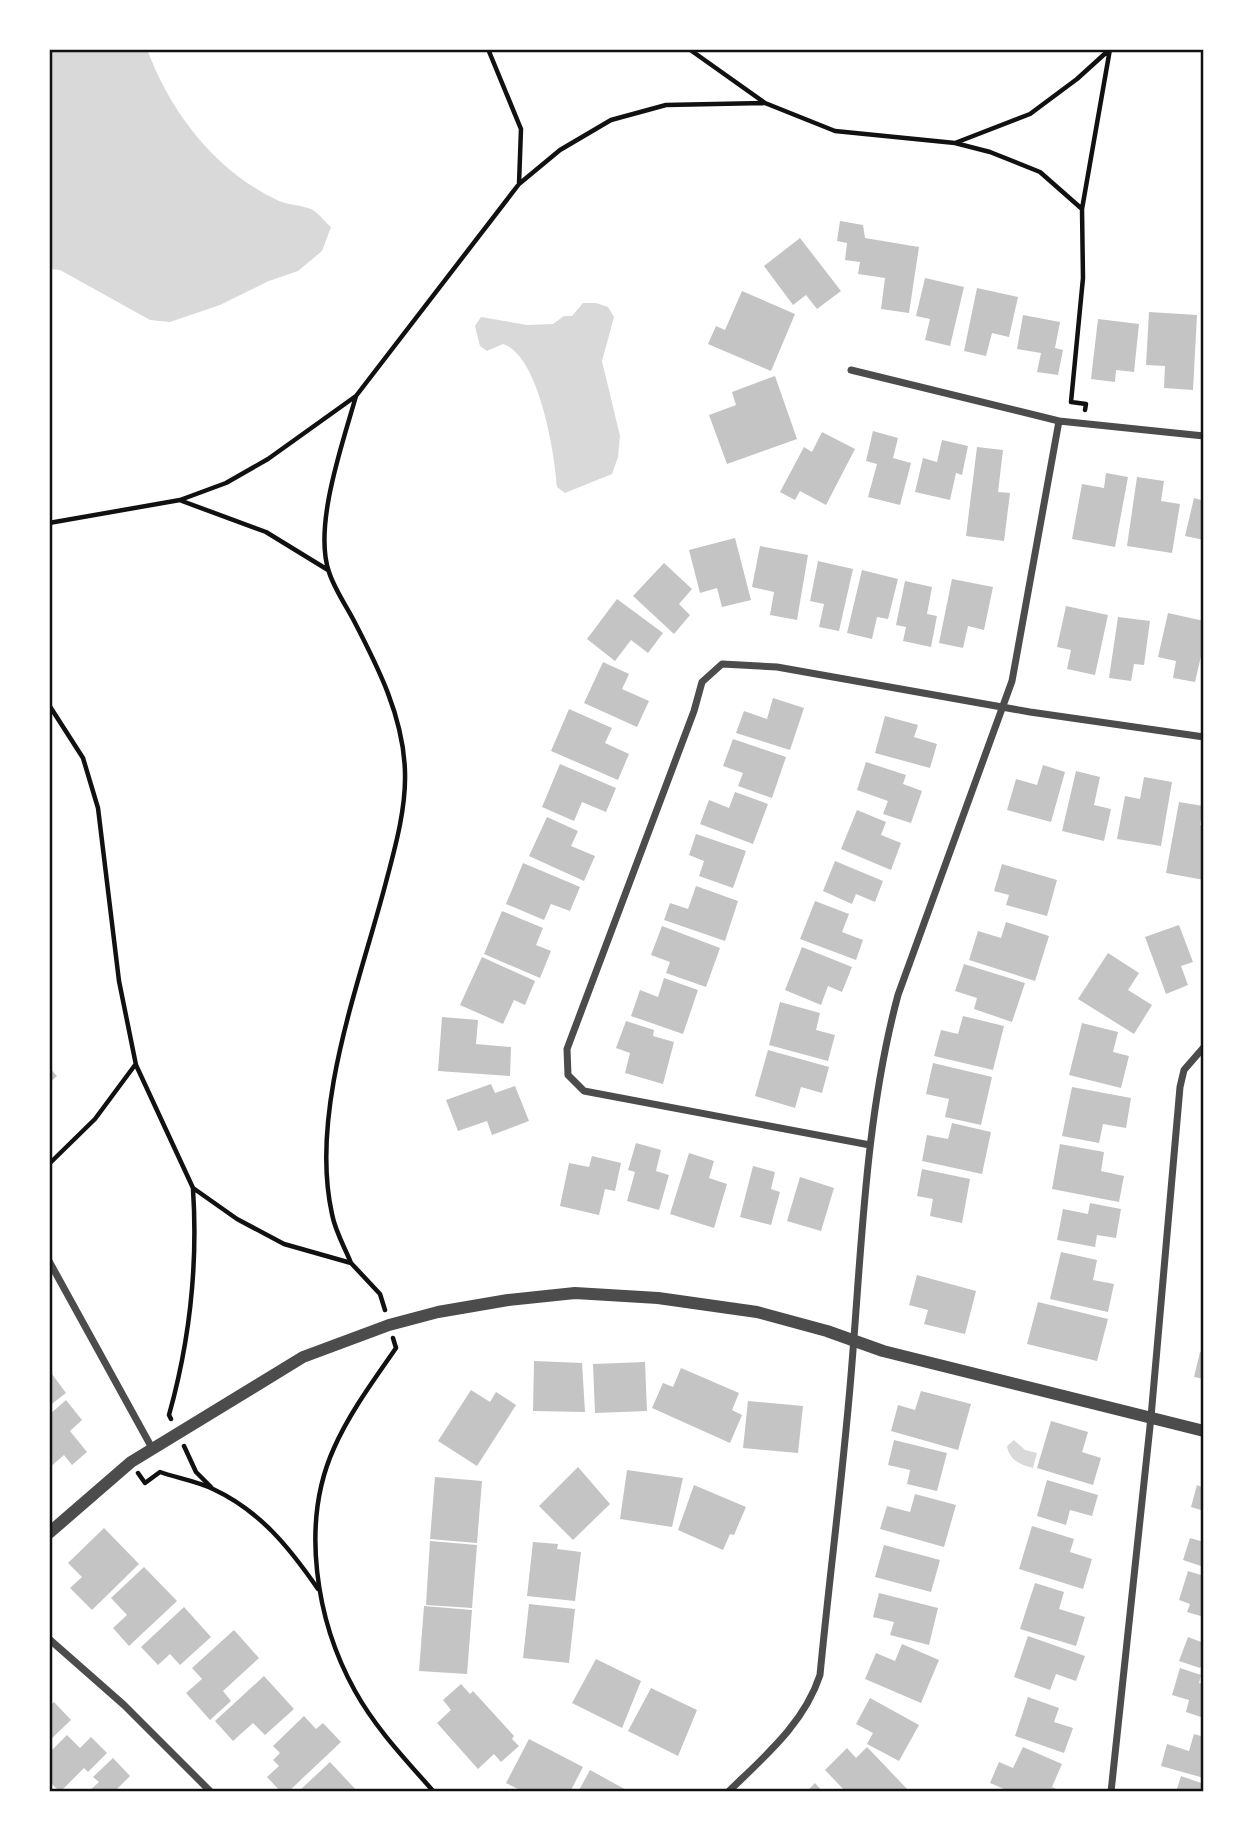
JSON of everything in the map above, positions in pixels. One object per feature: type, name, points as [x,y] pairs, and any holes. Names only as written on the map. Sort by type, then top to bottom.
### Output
[{"type":"street","points":[[850,370],[1059,421],[1204,436]]},
{"type":"street","points":[[728,1792],[785,1736],[814,1693],[820,1675],[854,1340],[870,1145],[884,1045],[898,995],[1012,681],[1059,421]]},
{"type":"street","points":[[870,1145],[584,1091],[568,1075],[567,1049],[694,711],[702,682],[722,664],[777,667],[1004,707],[1204,737]]},
{"type":"street","points":[[1111,1792],[1151,1417],[1180,1087],[1184,1070],[1204,1047]]},
{"type":"street","points":[[49,1261],[152,1448]]},
{"type":"street","points":[[49,1533],[131,1462],[303,1357],[389,1325],[438,1312],[508,1300],[575,1293],[658,1298],[757,1312],[883,1351],[1204,1431]]},
{"type":"street","points":[[49,1639],[124,1705],[211,1792]]},
{"type":"path","points":[[488,49],[521,129],[519,184]]},
{"type":"path","points":[[689,49],[765,103],[835,131],[954,142],[990,152],[1040,172],[1082,209]]},
{"type":"path","points":[[954,142],[1030,114],[1077,79],[1110,49]]},
{"type":"path","points":[[1083,425],[1086,404],[1071,402],[1083,278],[1082,209],[1110,49]]},
{"type":"path","points":[[49,523],[180,500],[226,483],[268,459],[356,396],[519,184],[560,150],[611,120],[666,105],[765,103]]},
{"type":"path","points":[[356,396],[335,468],[325,535],[328,571],[369,649],[398,721],[405,774],[397,839],[344,1027],[333,1086],[328,1141],[332,1215],[351,1263],[380,1294],[396,1348],[347,1421],[332,1450],[321,1487],[316,1535],[319,1590],[335,1648],[355,1691],[383,1733],[434,1792]]},
{"type":"path","points":[[180,500],[266,532],[328,571]]},
{"type":"path","points":[[49,705],[83,758],[98,808],[119,981],[136,1065],[193,1188],[195,1283],[181,1371],[169,1415],[196,1472],[211,1488]]},
{"type":"path","points":[[49,1164],[95,1119],[136,1065]]},
{"type":"path","points":[[193,1188],[237,1219],[284,1244],[351,1263]]},
{"type":"path","points":[[131,1462],[145,1483],[160,1472],[211,1488],[245,1507],[289,1547],[319,1590]]},
{"type":"shaded area","points":[[49,49],[147,49],[168,95],[182,117],[216,157],[256,189],[279,201],[311,209],[331,227],[322,251],[298,271],[269,281],[220,305],[170,322],[150,320],[60,270],[49,269]]},
{"type":"shaded area","points":[[583,303],[608,307],[614,317],[602,361],[620,436],[618,457],[612,474],[565,493],[557,487],[549,430],[543,407],[526,366],[516,352],[503,344],[487,351],[480,346],[475,326],[481,317],[527,325],[553,324],[564,316],[572,316]]},
{"type":"shaded area","points":[[1014,1440],[1025,1450],[1037,1453],[1033,1468],[1010,1455],[1007,1446]]},
{"type":"building","points":[[840,221],[863,225],[865,238],[919,247],[909,313],[881,309],[885,278],[858,274],[860,262],[845,260],[847,243],[837,241]]},
{"type":"building","points":[[800,238],[841,291],[817,309],[806,295],[793,305],[764,266]]},
{"type":"building","points":[[925,278],[964,287],[950,346],[925,340],[930,319],[916,316]]},
{"type":"building","points":[[977,288],[1018,297],[1009,337],[992,333],[986,356],[964,351]]},
{"type":"building","points":[[742,291],[795,314],[771,371],[708,344],[716,326],[725,330]]},
{"type":"building","points":[[1149,312],[1197,315],[1193,390],[1164,388],[1165,366],[1146,365]]},
{"type":"building","points":[[1023,315],[1060,322],[1055,348],[1063,350],[1058,375],[1037,372],[1041,353],[1017,349]]},
{"type":"building","points":[[1098,319],[1139,324],[1134,372],[1116,370],[1115,382],[1091,379]]},
{"type":"building","points":[[775,376],[797,439],[727,464],[709,415],[736,405],[732,392]]},
{"type":"building","points":[[873,431],[898,438],[893,458],[911,463],[900,505],[868,497],[877,464],[866,461]]},
{"type":"building","points":[[822,432],[855,449],[826,505],[800,491],[795,500],[780,492],[804,447],[812,452]]},
{"type":"building","points":[[942,440],[968,446],[962,475],[956,473],[950,500],[915,492],[923,458],[937,462]]},
{"type":"building","points":[[977,447],[1003,450],[998,492],[1010,493],[1004,541],[966,536]]},
{"type":"building","points":[[1106,473],[1128,477],[1115,547],[1072,539],[1082,484],[1104,488]]},
{"type":"building","points":[[1137,477],[1164,481],[1161,501],[1180,504],[1172,553],[1127,546]]},
{"type":"building","points":[[1194,498],[1204,501],[1204,540],[1185,536]]},
{"type":"building","points":[[735,538],[751,600],[722,607],[717,588],[700,593],[689,550]]},
{"type":"building","points":[[760,546],[808,555],[797,620],[770,615],[774,592],[752,587]]},
{"type":"building","points":[[818,561],[853,569],[839,631],[819,627],[824,604],[810,601]]},
{"type":"building","points":[[664,563],[692,589],[679,604],[690,615],[674,634],[633,596]]},
{"type":"building","points":[[862,570],[898,579],[888,619],[877,617],[872,639],[847,633]]},
{"type":"building","points":[[952,579],[993,587],[984,630],[968,626],[963,648],[939,643]]},
{"type":"building","points":[[905,581],[932,587],[927,614],[937,616],[931,647],[903,641],[906,627],[896,625]]},
{"type":"building","points":[[617,599],[663,633],[648,653],[631,640],[615,661],[587,639]]},
{"type":"building","points":[[1066,606],[1108,615],[1095,675],[1067,669],[1071,650],[1057,647]]},
{"type":"building","points":[[1168,613],[1204,621],[1204,643],[1195,682],[1173,678],[1176,661],[1158,657]]},
{"type":"building","points":[[1118,617],[1150,621],[1144,665],[1134,664],[1131,681],[1109,678]]},
{"type":"building","points":[[603,662],[629,674],[622,689],[649,701],[637,727],[584,703]]},
{"type":"building","points":[[773,698],[804,708],[790,750],[736,733],[744,711],[767,719]]},
{"type":"building","points":[[569,709],[612,728],[605,743],[629,754],[618,780],[551,751]]},
{"type":"building","points":[[885,716],[918,725],[914,737],[937,744],[930,768],[875,753]]},
{"type":"building","points":[[733,739],[786,757],[772,798],[738,786],[743,773],[723,766]]},
{"type":"building","points":[[866,762],[906,775],[903,784],[922,791],[911,823],[883,814],[888,801],[857,790]]},
{"type":"building","points":[[560,764],[616,788],[606,812],[582,802],[574,821],[542,807]]},
{"type":"building","points":[[1043,765],[1065,772],[1051,822],[1007,810],[1016,779],[1037,785]]},
{"type":"building","points":[[1076,771],[1100,777],[1094,805],[1111,809],[1104,841],[1062,831]]},
{"type":"building","points":[[1144,777],[1172,782],[1161,846],[1117,839],[1125,796],[1140,799]]},
{"type":"building","points":[[735,792],[768,804],[753,844],[700,824],[709,800],[729,808]]},
{"type":"building","points":[[1179,802],[1203,806],[1200,825],[1204,826],[1204,880],[1166,873]]},
{"type":"building","points":[[857,810],[886,822],[881,835],[901,843],[891,870],[841,849]]},
{"type":"building","points":[[547,817],[578,831],[571,846],[595,856],[584,881],[529,856]]},
{"type":"building","points":[[696,834],[746,851],[733,888],[699,876],[704,861],[689,855]]},
{"type":"building","points":[[835,861],[883,881],[875,902],[856,894],[852,904],[823,891]]},
{"type":"building","points":[[523,863],[580,887],[570,911],[551,904],[544,920],[506,904]]},
{"type":"building","points":[[1002,864],[1057,880],[1047,916],[1006,905],[1009,895],[994,891]]},
{"type":"building","points":[[696,886],[738,901],[725,941],[664,920],[670,903],[688,909]]},
{"type":"building","points":[[815,901],[849,914],[842,932],[863,940],[856,960],[800,939]]},
{"type":"building","points":[[502,911],[543,928],[536,945],[551,951],[540,978],[484,954]]},
{"type":"building","points":[[1006,922],[1049,936],[1035,981],[969,960],[978,931],[1001,938]]},
{"type":"building","points":[[1179,925],[1193,962],[1181,966],[1188,985],[1166,994],[1145,937]]},
{"type":"building","points":[[662,926],[720,948],[706,987],[666,973],[670,962],[651,955]]},
{"type":"building","points":[[802,947],[852,967],[842,992],[828,986],[821,1005],[785,990]]},
{"type":"building","points":[[1108,953],[1139,973],[1128,990],[1152,1005],[1134,1034],[1078,999]]},
{"type":"building","points":[[482,957],[535,981],[525,1005],[514,1000],[503,1024],[460,1005]]},
{"type":"building","points":[[964,964],[1025,983],[1012,1022],[974,1009],[977,998],[955,991]]},
{"type":"building","points":[[664,978],[698,990],[683,1034],[631,1016],[640,990],[658,997]]},
{"type":"building","points":[[780,1002],[820,1013],[816,1030],[835,1035],[828,1061],[769,1045]]},
{"type":"building","points":[[963,1016],[1004,1026],[993,1070],[934,1056],[941,1030],[958,1034]]},
{"type":"building","points":[[442,1017],[478,1020],[476,1044],[511,1047],[510,1076],[438,1071]]},
{"type":"building","points":[[626,1021],[654,1030],[653,1036],[674,1042],[663,1084],[625,1073],[630,1053],[616,1048]]},
{"type":"building","points":[[1082,1023],[1118,1032],[1113,1052],[1129,1056],[1121,1088],[1069,1075]]},
{"type":"building","points":[[768,1050],[829,1067],[822,1093],[801,1087],[795,1108],[755,1096]]},
{"type":"building","points":[[933,1063],[992,1077],[981,1125],[945,1117],[949,1099],[926,1094]]},
{"type":"building","points":[[49,1067],[57,1076],[49,1083]]},
{"type":"building","points":[[491,1084],[495,1093],[515,1086],[529,1121],[492,1135],[487,1121],[458,1131],[446,1100]]},
{"type":"building","points":[[1072,1087],[1131,1098],[1126,1128],[1103,1124],[1099,1143],[1062,1136]]},
{"type":"building","points":[[952,1123],[991,1132],[982,1174],[922,1161],[927,1135],[948,1139]]},
{"type":"building","points":[[636,1143],[661,1150],[656,1171],[669,1175],[659,1210],[627,1201],[635,1172],[628,1170]]},
{"type":"building","points":[[1060,1144],[1104,1152],[1101,1171],[1124,1176],[1119,1202],[1052,1189]]},
{"type":"building","points":[[689,1153],[714,1161],[709,1178],[727,1184],[714,1228],[670,1214]]},
{"type":"building","points":[[592,1156],[621,1163],[615,1191],[605,1189],[599,1215],[560,1206],[569,1163],[589,1167]]},
{"type":"building","points":[[753,1166],[775,1172],[771,1189],[780,1192],[771,1225],[740,1217]]},
{"type":"building","points":[[922,1169],[970,1179],[962,1223],[930,1216],[933,1199],[917,1196]]},
{"type":"building","points":[[800,1177],[834,1188],[821,1231],[787,1221]]},
{"type":"building","points":[[1090,1203],[1121,1209],[1116,1238],[1097,1235],[1095,1247],[1057,1240],[1063,1209],[1088,1214]]},
{"type":"building","points":[[1061,1252],[1097,1260],[1093,1280],[1114,1284],[1108,1312],[1050,1299]]},
{"type":"building","points":[[917,1275],[976,1291],[965,1334],[924,1324],[928,1310],[909,1305]]},
{"type":"building","points":[[1038,1302],[1108,1319],[1097,1361],[1027,1344]]},
{"type":"building","points":[[1200,1352],[1204,1353],[1204,1379],[1194,1377]]},
{"type":"building","points":[[534,1361],[582,1363],[585,1412],[533,1411]]},
{"type":"building","points":[[645,1362],[647,1411],[595,1413],[593,1364]]},
{"type":"building","points":[[681,1368],[739,1393],[732,1410],[742,1415],[730,1443],[652,1408],[663,1383],[673,1387]]},
{"type":"building","points":[[52,1374],[66,1393],[49,1406],[49,1376]]},
{"type":"building","points":[[471,1390],[490,1402],[496,1392],[516,1405],[477,1466],[438,1441]]},
{"type":"building","points":[[921,1391],[971,1404],[958,1450],[891,1431],[898,1405],[915,1410]]},
{"type":"building","points":[[66,1400],[82,1420],[70,1431],[87,1452],[72,1465],[64,1455],[49,1468],[49,1415]]},
{"type":"building","points":[[748,1401],[803,1406],[798,1453],[743,1448]]},
{"type":"building","points":[[1051,1421],[1088,1432],[1082,1452],[1101,1458],[1093,1485],[1037,1468]]},
{"type":"building","points":[[894,1440],[947,1453],[937,1491],[907,1484],[910,1470],[888,1465]]},
{"type":"building","points":[[578,1467],[610,1504],[573,1540],[539,1506]]},
{"type":"building","points":[[627,1470],[683,1478],[672,1527],[620,1519]]},
{"type":"building","points":[[435,1477],[482,1481],[477,1543],[430,1539]]},
{"type":"building","points":[[1047,1480],[1098,1495],[1092,1516],[1070,1510],[1066,1525],[1037,1516]]},
{"type":"building","points":[[694,1485],[746,1507],[734,1535],[730,1534],[723,1550],[678,1530]]},
{"type":"building","points":[[1197,1485],[1204,1488],[1204,1511],[1191,1507]]},
{"type":"building","points":[[915,1494],[956,1505],[944,1547],[880,1529],[887,1506],[910,1512]]},
{"type":"building","points":[[1032,1526],[1074,1539],[1070,1552],[1092,1559],[1083,1589],[1019,1569]]},
{"type":"building","points":[[104,1528],[139,1564],[92,1610],[70,1588],[82,1577],[68,1563]]},
{"type":"building","points":[[1190,1538],[1204,1542],[1204,1567],[1183,1560]]},
{"type":"building","points":[[430,1541],[477,1545],[472,1608],[426,1605]]},
{"type":"building","points":[[533,1542],[558,1544],[557,1549],[581,1552],[575,1601],[527,1596]]},
{"type":"building","points":[[884,1545],[940,1560],[931,1592],[875,1577]]},
{"type":"building","points":[[144,1567],[177,1601],[129,1646],[113,1628],[127,1615],[111,1598]]},
{"type":"building","points":[[1188,1571],[1204,1576],[1204,1617],[1187,1612],[1190,1604],[1179,1600]]},
{"type":"building","points":[[1035,1583],[1064,1592],[1059,1609],[1085,1617],[1076,1646],[1020,1629]]},
{"type":"building","points":[[879,1593],[938,1608],[929,1645],[890,1635],[894,1622],[873,1617]]},
{"type":"building","points":[[529,1604],[575,1609],[569,1663],[523,1658]]},
{"type":"building","points":[[424,1606],[472,1610],[467,1674],[419,1671]]},
{"type":"building","points":[[184,1607],[211,1637],[180,1665],[170,1654],[158,1665],[141,1647]]},
{"type":"building","points":[[234,1630],[259,1658],[223,1691],[231,1701],[210,1720],[186,1693],[202,1679],[192,1668]]},
{"type":"building","points":[[1028,1636],[1085,1656],[1076,1681],[1056,1674],[1050,1690],[1014,1677]]},
{"type":"building","points":[[1188,1637],[1204,1643],[1204,1661],[1200,1668],[1179,1661]]},
{"type":"building","points":[[902,1644],[939,1660],[921,1703],[865,1679],[876,1653],[895,1661]]},
{"type":"building","points":[[596,1659],[641,1681],[622,1728],[572,1703]]},
{"type":"building","points":[[1180,1668],[1201,1675],[1199,1683],[1204,1684],[1204,1718],[1186,1712],[1189,1700],[1172,1695]]},
{"type":"building","points":[[264,1676],[294,1709],[265,1735],[253,1723],[233,1741],[215,1721]]},
{"type":"building","points":[[461,1684],[470,1694],[473,1691],[514,1736],[512,1739],[519,1746],[501,1762],[494,1754],[478,1769],[437,1723],[451,1710],[443,1700]]},
{"type":"building","points":[[651,1688],[697,1710],[678,1756],[628,1731]]},
{"type":"building","points":[[1028,1697],[1059,1708],[1054,1722],[1073,1728],[1064,1753],[1015,1736]]},
{"type":"building","points":[[870,1698],[919,1725],[899,1761],[867,1744],[873,1733],[856,1724]]},
{"type":"building","points":[[54,1702],[71,1720],[49,1741],[49,1707]]},
{"type":"building","points":[[304,1716],[316,1729],[323,1723],[341,1742],[288,1792],[281,1792],[267,1777],[279,1766],[273,1760],[280,1753],[273,1746]]},
{"type":"building","points":[[1194,1734],[1204,1737],[1204,1778],[1161,1766],[1167,1744],[1189,1751]]},
{"type":"building","points":[[67,1735],[80,1748],[91,1737],[107,1753],[88,1772],[84,1768],[60,1792],[49,1781],[49,1753]]},
{"type":"building","points":[[529,1739],[583,1767],[570,1792],[524,1792],[506,1783]]},
{"type":"building","points":[[867,1747],[910,1792],[846,1792],[825,1770],[847,1748],[856,1758]]},
{"type":"building","points":[[1023,1747],[1062,1764],[1052,1787],[1063,1792],[1011,1792],[990,1783],[999,1762],[1013,1768]]},
{"type":"building","points":[[113,1758],[130,1776],[116,1790],[119,1792],[88,1792],[99,1782],[93,1777]]},
{"type":"building","points":[[330,1762],[358,1792],[298,1792]]},
{"type":"building","points":[[590,1770],[630,1792],[578,1792]]},
{"type":"building","points":[[1181,1776],[1204,1784],[1204,1792],[1176,1792]]},
{"type":"building","points":[[815,1783],[823,1792],[806,1792]]}]
